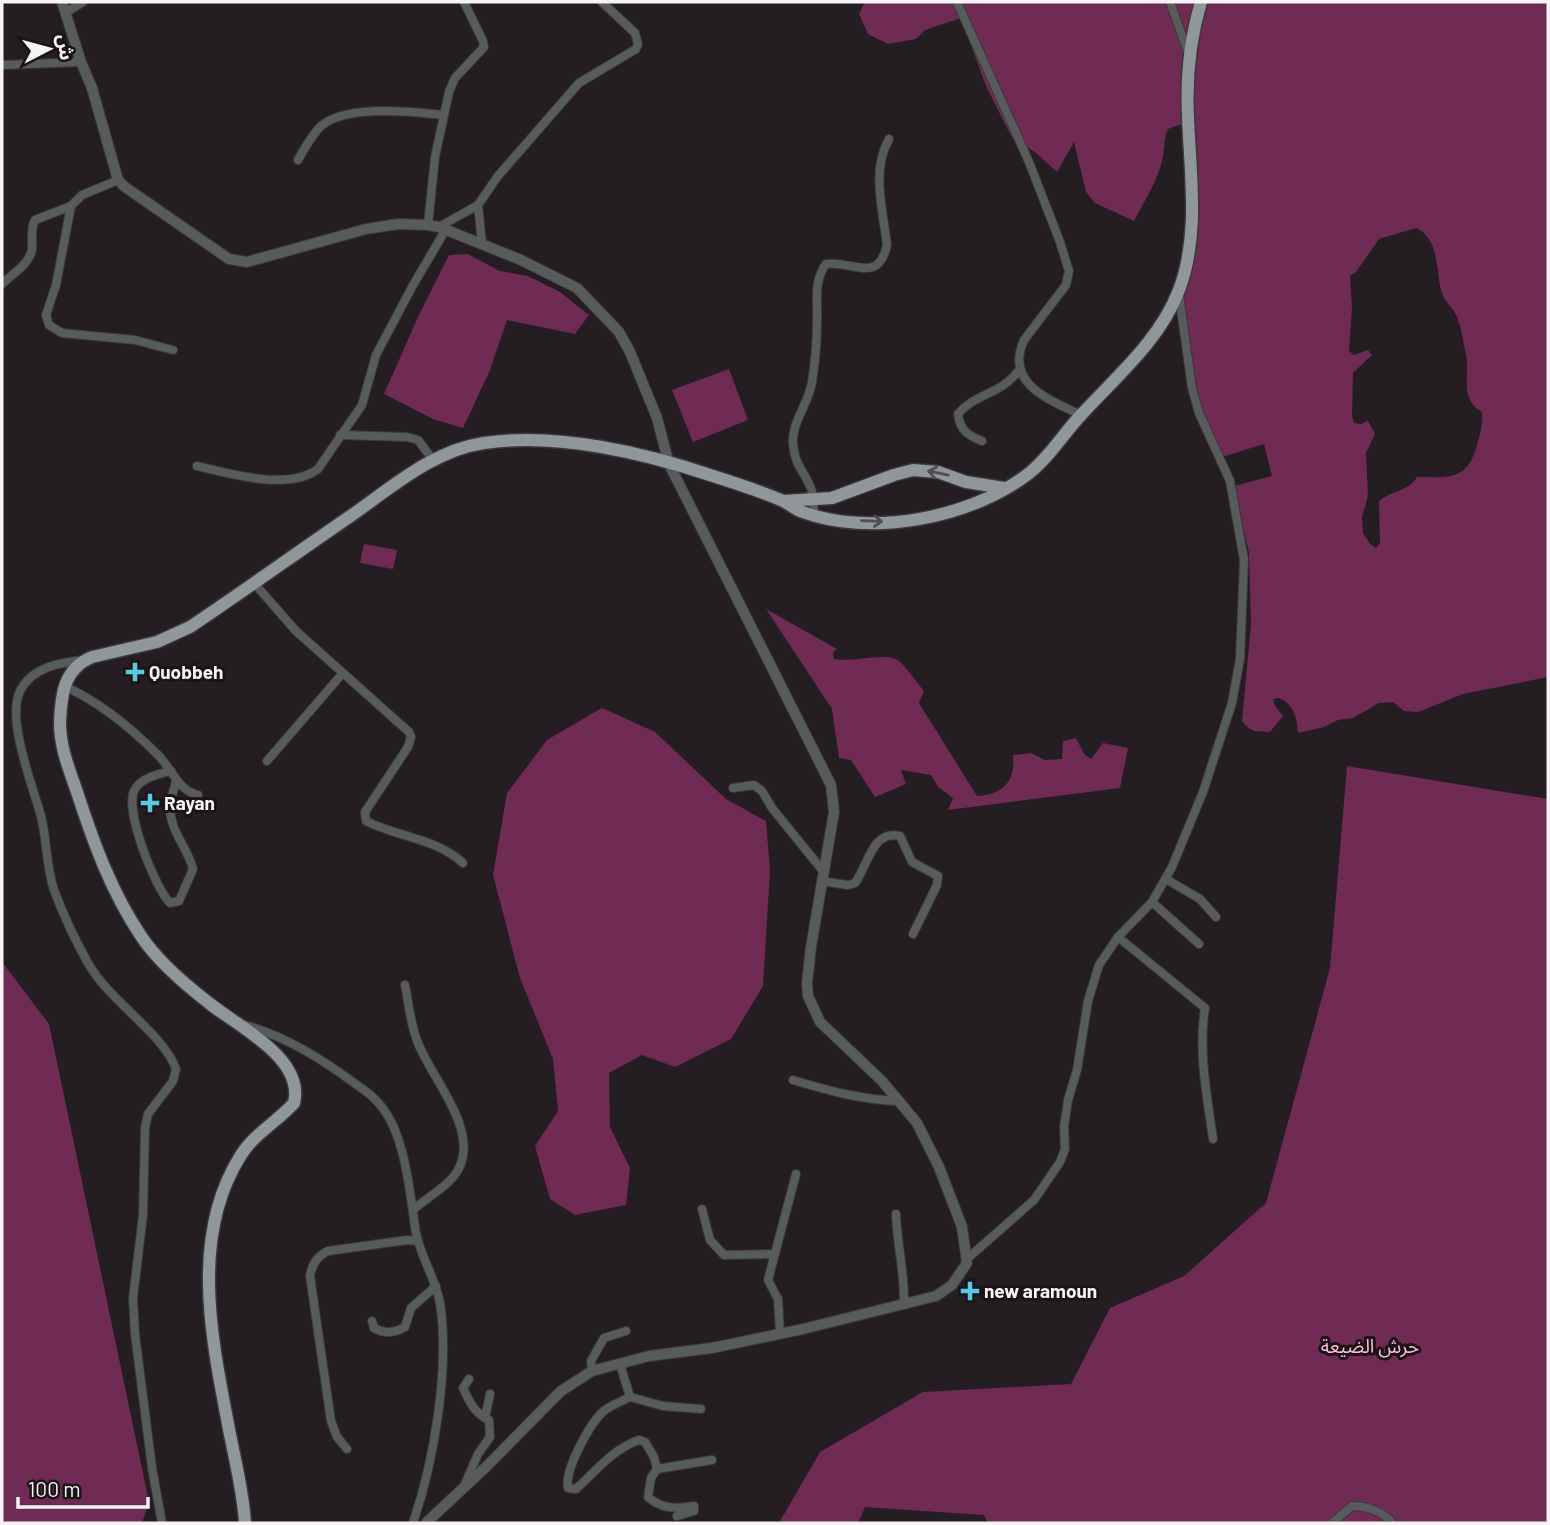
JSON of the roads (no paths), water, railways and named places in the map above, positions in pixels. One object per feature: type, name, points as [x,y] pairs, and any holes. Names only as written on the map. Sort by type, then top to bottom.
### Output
[{"type":"main road","points":[[245,1523],[238,1469],[217,1364],[209,1300],[211,1238],[227,1184],[243,1152],[287,1111],[294,1103],[296,1094],[292,1076],[283,1062],[210,1004],[141,937],[94,844],[67,767],[60,736],[60,699],[69,675],[85,660],[104,653],[157,642],[180,633],[433,460],[466,446],[508,441],[566,443],[643,456],[712,475],[783,501],[798,510],[831,519],[888,522],[944,515],[988,499],[1036,468],[1081,415],[1127,369],[1163,320],[1178,292],[1187,263],[1191,225],[1189,55],[1201,2]]},
{"type":"main road","points":[[783,501],[832,498],[913,470],[938,472],[966,482],[1004,488]]},
{"type":"main road","points":[[831,519],[832,498]]},
{"type":"street","points":[[62,2],[80,62],[92,88],[118,180],[218,252],[238,262],[271,257],[366,229],[398,224],[428,225],[482,243],[569,282],[605,315],[619,332],[657,418],[669,464],[831,785],[834,812],[811,947],[808,996],[820,1021],[882,1081],[917,1123],[939,1167],[962,1227],[968,1258]]},
{"type":"street","points":[[65,13],[83,2]]},
{"type":"street","points":[[428,225],[432,180],[449,92],[455,78],[484,47],[464,2]]},
{"type":"street","points":[[197,466],[261,479],[300,477],[310,475],[318,469],[362,405],[376,355],[443,228],[478,205],[498,176],[573,89],[636,49],[638,44],[635,33],[602,2]]},
{"type":"street","points":[[957,2],[1028,162],[1069,271],[1066,285],[1024,340],[1019,370],[1008,383],[964,407],[958,414],[964,432],[982,441]]},
{"type":"street","points":[[1170,2],[1189,55]]},
{"type":"street","points":[[2,65],[80,62]]},
{"type":"street","points":[[298,160],[320,126],[333,119],[402,111],[444,115]]},
{"type":"street","points":[[813,515],[816,499],[810,482],[795,459],[792,442],[812,383],[817,282],[820,271],[826,264],[872,268],[880,264],[887,245],[879,166],[881,152],[889,139]]},
{"type":"street","points":[[2,284],[27,262],[35,220],[71,206],[82,195],[118,180]]},
{"type":"street","points":[[478,205],[482,243]]},
{"type":"street","points":[[71,206],[57,285],[46,315],[49,325],[62,333],[135,340],[173,350]]},
{"type":"street","points":[[426,1523],[463,1490],[561,1391],[592,1371],[649,1356],[712,1348],[936,1296],[959,1278],[968,1258],[1034,1200],[1060,1162],[1065,1149],[1065,1115],[1077,1070],[1088,1001],[1099,965],[1118,937],[1152,902],[1166,878],[1199,801],[1232,703],[1240,659],[1244,579],[1241,539],[1230,481],[1199,413],[1192,388],[1178,292]]},
{"type":"street","points":[[1019,370],[1031,388],[1081,415]]},
{"type":"street","points":[[340,435],[407,437],[418,440],[433,460]]},
{"type":"street","points":[[253,582],[296,631],[405,728],[411,737],[408,747],[365,812],[366,821],[386,831],[434,844],[463,863]]},
{"type":"street","points":[[85,660],[44,668],[25,683],[18,694],[19,737],[40,815],[54,889],[73,933],[100,982],[154,1037],[176,1069],[173,1081],[148,1114],[145,1128],[142,1225],[133,1297],[152,1468],[162,1523]]},
{"type":"street","points":[[267,761],[342,674]]},
{"type":"street","points":[[64,686],[99,704],[128,726],[158,754],[182,788],[198,795]]},
{"type":"street","points":[[171,771],[157,774],[142,782],[134,791],[132,806],[140,842],[159,889],[170,903],[179,901],[193,869],[172,825],[170,802],[175,792],[176,780]]},
{"type":"street","points":[[733,788],[754,785],[762,791],[822,876],[848,885],[855,883],[879,840],[887,835],[900,836],[912,862],[938,876],[937,885],[913,934]]},
{"type":"street","points":[[1166,878],[1200,900],[1216,917]]},
{"type":"street","points":[[1152,902],[1199,944]]},
{"type":"street","points":[[1118,937],[1205,1008],[1204,1074],[1213,1139]]},
{"type":"street","points":[[405,985],[412,1027],[419,1046],[451,1105],[464,1145],[461,1165],[454,1178],[413,1210]]},
{"type":"street","points":[[236,1022],[271,1032],[312,1053],[377,1100],[390,1118],[394,1129],[413,1210],[417,1241],[436,1286],[441,1324],[437,1427],[413,1523]]},
{"type":"street","points":[[793,1080],[836,1094],[878,1101],[900,1101]]},
{"type":"street","points":[[780,1333],[778,1299],[768,1280],[796,1174]]},
{"type":"street","points":[[702,1209],[710,1240],[724,1255],[774,1254]]},
{"type":"street","points":[[896,1214],[897,1242],[904,1272],[904,1305]]},
{"type":"street","points":[[347,1449],[337,1437],[331,1421],[311,1269],[319,1257],[328,1251],[407,1240],[417,1241]]},
{"type":"street","points":[[372,1321],[374,1328],[381,1332],[396,1332],[405,1327],[411,1308],[436,1286]]},
{"type":"street","points":[[592,1371],[591,1361],[604,1338],[626,1331]]},
{"type":"street","points":[[620,1364],[630,1397]]},
{"type":"street","points":[[463,1490],[478,1454],[491,1437],[489,1420],[480,1416],[463,1388],[469,1379]]},
{"type":"street","points":[[485,1418],[490,1394]]},
{"type":"street","points":[[657,1469],[654,1457],[645,1442],[639,1440],[609,1456],[594,1474],[576,1489],[568,1488],[569,1475],[591,1425],[606,1409],[630,1397],[663,1406],[701,1409]]},
{"type":"street","points":[[677,1516],[694,1511],[694,1506],[670,1508],[655,1504],[648,1497],[651,1478],[657,1469],[712,1460]]},
{"type":"street","points":[[1332,1523],[1352,1506],[1375,1511],[1386,1516],[1392,1523]]},
{"type":"place","name":"Quobbeh","points":[[135,672]]},
{"type":"place","name":"Rayan","points":[[150,803]]},
{"type":"place","name":"new aramoun","points":[[970,1291]]},
{"type":"park label","name":"حرش الضيعة","points":[[1370,1346]]}]
